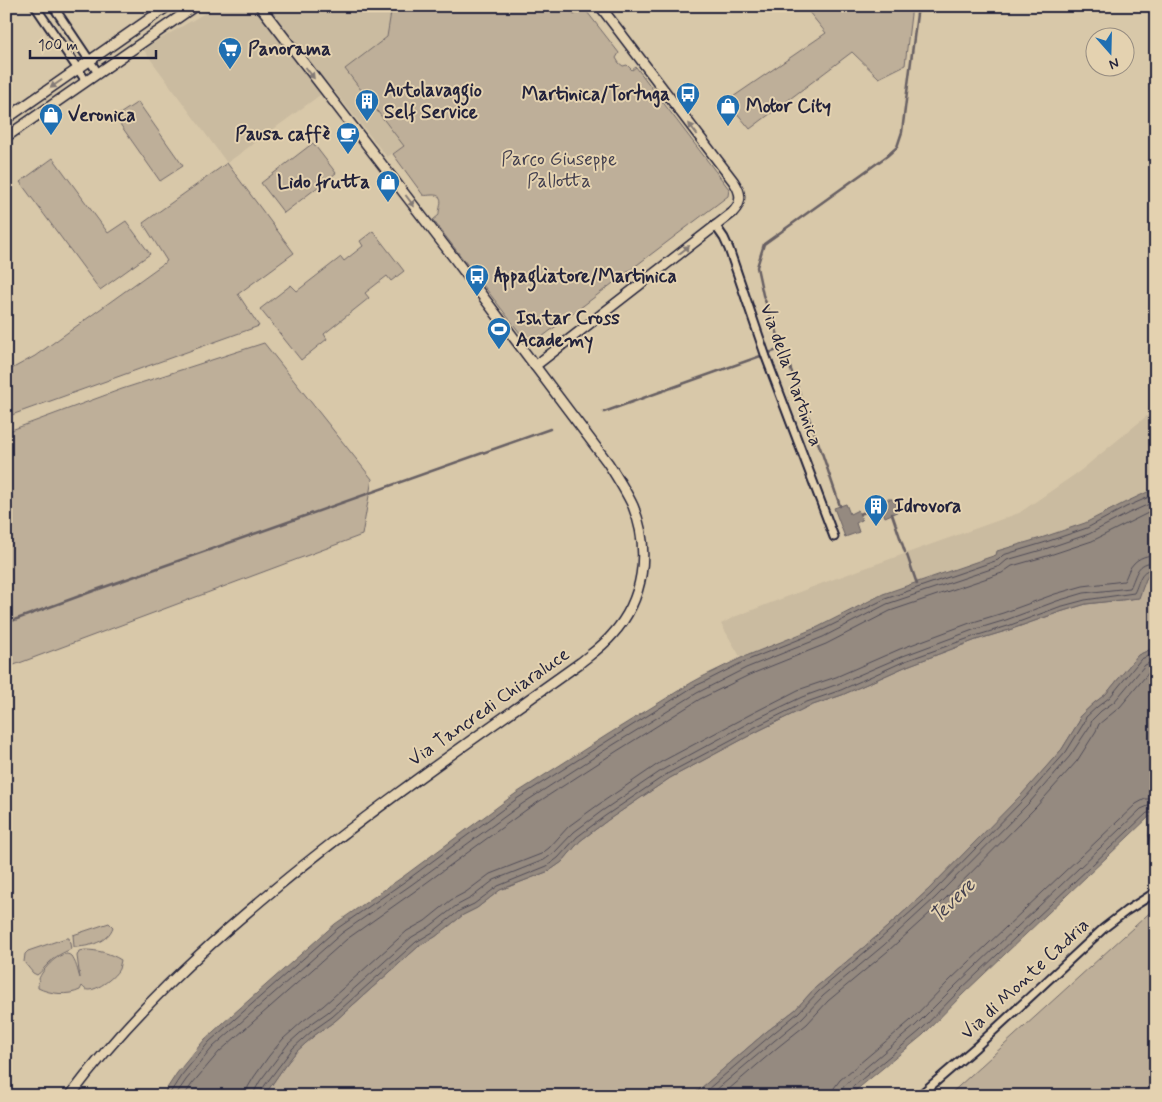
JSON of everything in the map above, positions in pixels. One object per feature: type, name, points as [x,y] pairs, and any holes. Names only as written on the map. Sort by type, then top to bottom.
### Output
[{"type":"street","points":[[35,6],[86,82]]},
{"type":"street","points":[[53,6],[98,73]]},
{"type":"street","points":[[6,119],[168,6]]},
{"type":"street","points":[[6,136],[195,6]]},
{"type":"street","name":"Via Tancredi Chiaraluce","points":[[70,1096],[106,1051],[141,1012],[185,967],[227,929],[306,863],[374,810],[586,658],[611,636],[630,612],[638,589],[643,559],[641,535],[633,506],[608,463],[260,6]]},
{"type":"street","points":[[535,366],[716,226],[736,209],[740,200],[738,188],[600,6]]},
{"type":"street","name":"Via della Martinica","points":[[716,226],[729,248],[765,354],[834,537]]},
{"type":"street","name":"Via di Monte Cadria","points":[[919,1096],[976,1047],[1104,928],[1156,892]]},
{"type":"shaded area","points":[[217,6],[392,6],[387,37],[345,69],[404,146],[387,157],[331,87],[227,163],[143,49]]},
{"type":"shaded area","points":[[1156,406],[1156,487],[1152,490],[1085,523],[883,594],[818,627],[741,658],[721,624],[734,617],[823,583],[1019,513],[1080,471],[1148,415]]},
{"type":"green space","name":"Parco Giuseppe Pallotta","points":[[392,6],[566,6],[574,15],[584,8],[619,53],[616,58],[619,63],[623,66],[627,65],[632,70],[636,67],[729,189],[728,196],[530,346],[433,220],[439,215],[441,199],[437,195],[423,195],[393,154],[404,146],[345,69],[387,37]]},
{"type":"green space","points":[[804,6],[912,6],[905,65],[879,78],[852,52],[750,129],[727,101],[826,33]]},
{"type":"green space","points":[[138,102],[183,166],[160,181],[115,117]]},
{"type":"green space","points":[[313,143],[336,173],[284,213],[261,183]]},
{"type":"green space","points":[[53,158],[108,233],[126,221],[150,254],[100,290],[20,182]]},
{"type":"green space","points":[[227,163],[294,253],[238,294],[259,326],[6,417],[6,372],[35,356],[167,261],[143,223]]},
{"type":"green space","points":[[373,231],[404,271],[391,281],[387,276],[365,293],[369,298],[324,334],[327,339],[301,360],[260,309],[291,285],[297,291],[341,257],[344,261],[363,246],[360,241]]},
{"type":"green space","points":[[264,343],[372,479],[362,535],[6,668],[6,432],[122,389]]},
{"type":"green space","points":[[1149,574],[1156,574],[1156,647],[1138,655],[1106,694],[1079,717],[1080,720],[1062,749],[1022,795],[928,890],[815,988],[795,1010],[766,1032],[692,1096],[264,1096],[296,1052],[335,1021],[419,946],[435,937],[463,915],[477,908],[500,890],[549,871],[562,862],[580,841],[670,778],[807,707],[842,695],[907,666],[976,640],[1086,604],[1138,598]]},
{"type":"green space","points":[[1156,907],[1156,1096],[948,1096]]},
{"type":"green space","points":[[109,923],[113,927],[111,932],[102,940],[92,945],[74,947],[73,935]]},
{"type":"green space","points":[[69,938],[71,949],[54,958],[37,975],[24,962],[25,954],[28,951]]},
{"type":"green space","points":[[79,951],[103,952],[121,960],[119,969],[114,976],[97,988],[87,990],[82,986],[80,990],[70,993],[59,994],[38,988],[41,975],[52,961],[62,955],[67,954],[73,958],[80,978],[77,956]]},
{"type":"water","points":[[1156,488],[1156,574],[1150,574],[1146,579],[1139,598],[1086,604],[976,640],[907,666],[842,695],[807,707],[760,730],[670,778],[580,841],[562,862],[549,871],[500,890],[477,908],[463,915],[435,937],[419,946],[335,1021],[296,1052],[264,1096],[162,1096],[177,1073],[205,1039],[335,924],[515,794],[691,683],[741,658],[818,627],[883,594],[996,555],[997,551],[1085,523]]},
{"type":"water","points":[[885,499],[892,499],[899,511],[885,517],[883,512],[876,513],[872,504]]},
{"type":"water","points":[[846,504],[850,514],[858,510],[862,520],[856,523],[859,532],[845,537],[834,508]]},
{"type":"water","name":"Tevere","points":[[1156,647],[1155,842],[1151,842],[1149,836],[1150,816],[963,994],[923,1035],[849,1096],[692,1096],[766,1032],[795,1010],[815,988],[928,890],[1022,794],[1062,749],[1080,720],[1079,717],[1106,694],[1138,655]]},
{"type":"waterway","points":[[840,506],[763,295],[757,267],[764,244],[897,147],[902,132],[918,6]]},
{"type":"waterway","points":[[604,412],[783,348]]},
{"type":"waterway","points":[[6,623],[550,429]]},
{"type":"waterway","points":[[860,514],[874,509]]},
{"type":"waterway","points":[[892,514],[905,552]]},
{"type":"waterway","points":[[907,555],[917,584]]},
{"type":"place","name":"Panorama","points":[[230,70]]},
{"type":"place","name":"Martinica/Tortuga","points":[[688,115]]},
{"type":"place","name":"Autolavaggio Self Service","points":[[367,122]]},
{"type":"place","name":"Motor City","points":[[728,127]]},
{"type":"place","name":"Veronica","points":[[51,136]]},
{"type":"place","name":"Pausa caffè","points":[[348,155]]},
{"type":"place","name":"Lido frutta","points":[[388,203]]},
{"type":"place","name":"Appagliatore/Martinica","points":[[477,297]]},
{"type":"place","name":"Ishtar Cross Academy","points":[[499,350]]},
{"type":"place","name":"Idrovora","points":[[876,527]]}]
